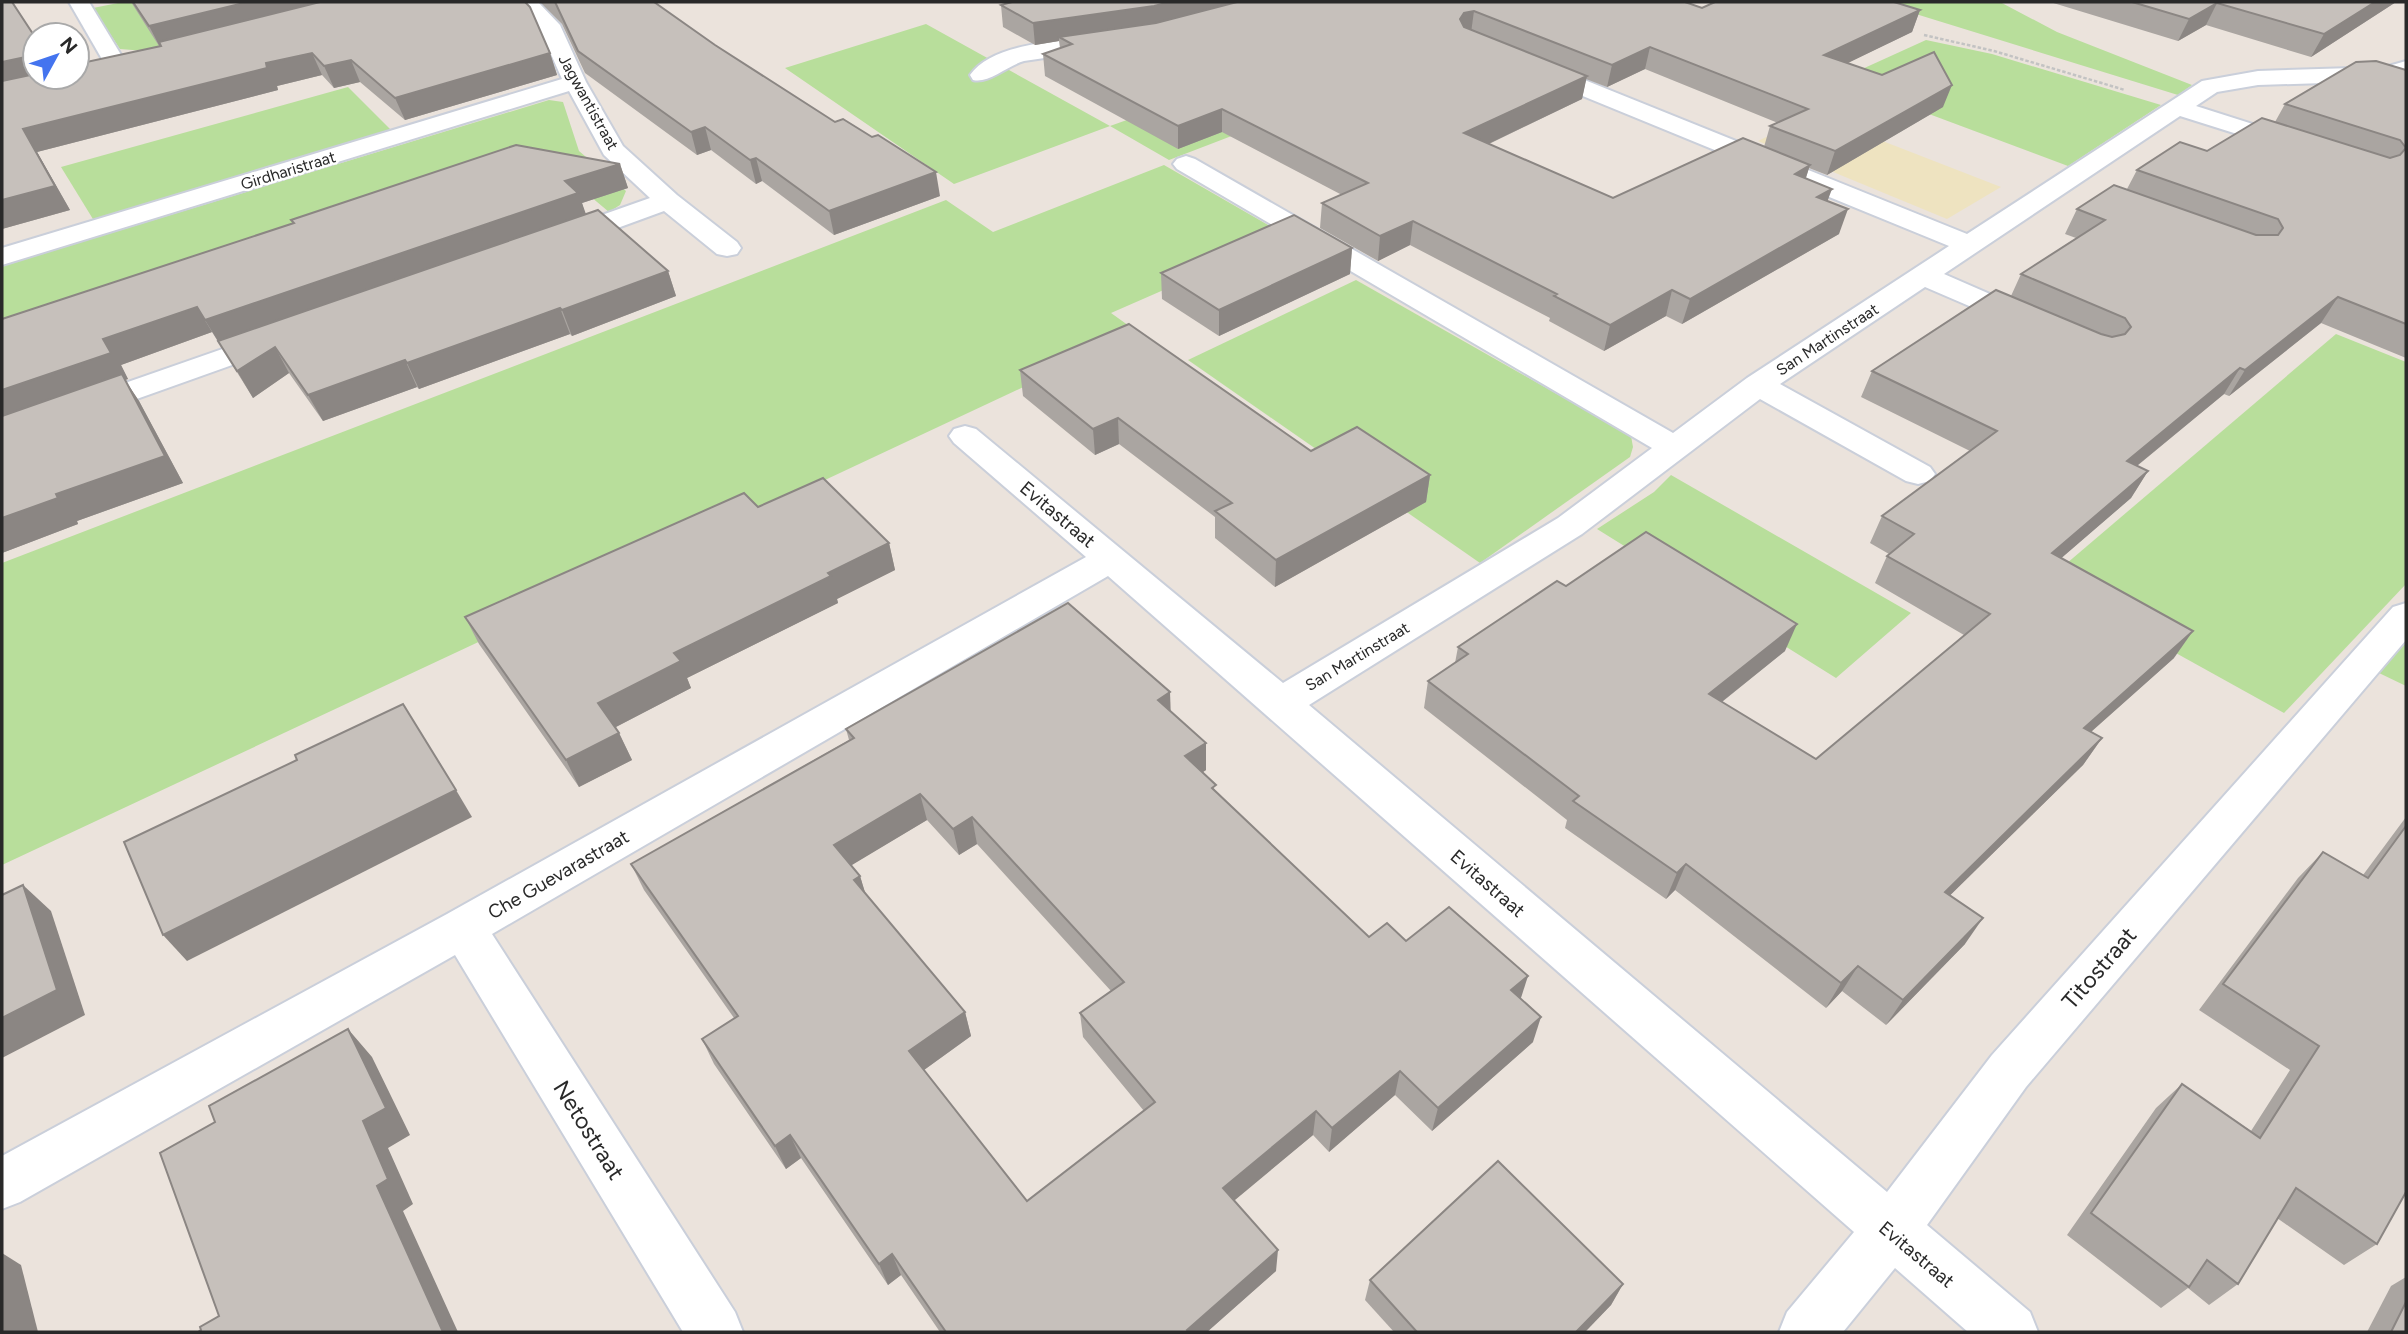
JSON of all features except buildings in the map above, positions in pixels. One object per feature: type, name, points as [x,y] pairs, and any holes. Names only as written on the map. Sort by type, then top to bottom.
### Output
[{"type":"street","points":[[79,2],[118,68]]},
{"type":"street","name":"Jagwantistraat","points":[[527,2],[549,25],[575,82],[613,150],[668,201],[727,248]]},
{"type":"street","points":[[981,75],[987,66],[1013,57],[1121,41]]},
{"type":"street","points":[[92,74],[144,61]]},
{"type":"street","points":[[1521,63],[1970,245]]},
{"type":"street","name":"San Martinstraat","points":[[1281,703],[1570,526],[1758,385],[1970,245],[2076,189],[2210,86],[2259,78],[2387,75],[2406,68]]},
{"type":"street","name":"Girdharistraat","points":[[2,257],[575,82]]},
{"type":"street","points":[[2179,108],[2323,155]]},
{"type":"street","points":[[1186,164],[1674,447]]},
{"type":"street","points":[[538,247],[668,201]]},
{"type":"street","points":[[1924,276],[2049,331]]},
{"type":"street","points":[[2,437],[302,330]]},
{"type":"street","points":[[1758,385],[1919,474]]},
{"type":"street","name":"Evitastraat","points":[[965,436],[1281,703],[2010,1332]]},
{"type":"street","name":"Che Guevarastraat","points":[[2,1184],[463,928],[1111,559]]},
{"type":"street","name":"Titostraat","points":[[1807,1332],[1890,1231],[2009,1071],[2406,615]]},
{"type":"street","name":"Netostraat","points":[[463,928],[715,1332]]},
{"type":"path","points":[[1923,35],[1994,51],[2179,108]]},
{"type":"green space","points":[[123,2],[236,2],[254,24],[145,51],[120,49],[93,8]]},
{"type":"green space","points":[[1877,2],[2000,2],[2057,32],[2192,85],[2178,95]]},
{"type":"green space","points":[[926,24],[1110,126],[954,184],[785,68]]},
{"type":"green space","points":[[1926,40],[1992,54],[2161,105],[2068,166],[1838,80]]},
{"type":"green space","points":[[1228,84],[1331,98],[1169,160],[1110,126]]},
{"type":"green space","points":[[348,87],[396,135],[96,224],[61,167]]},
{"type":"green space","points":[[549,100],[563,102],[579,151],[626,191],[620,205],[609,212],[547,160],[2,340],[2,266]]},
{"type":"green space","points":[[1164,165],[1287,236],[1111,313],[1139,333],[2,865],[2,563],[946,200],[993,232]]},
{"type":"green space","points":[[1356,280],[1631,436],[1633,447],[1630,457],[1480,563],[1188,360]]},
{"type":"green space","points":[[2336,334],[2406,362],[2406,584],[2284,713],[2046,581]]},
{"type":"green space","points":[[1671,475],[1911,613],[1836,678],[1597,529],[1654,492]]},
{"type":"green space","points":[[2406,641],[2406,686],[2379,673]]},
{"type":"sand","points":[[1813,114],[2001,187],[1947,219],[1758,141]]}]
